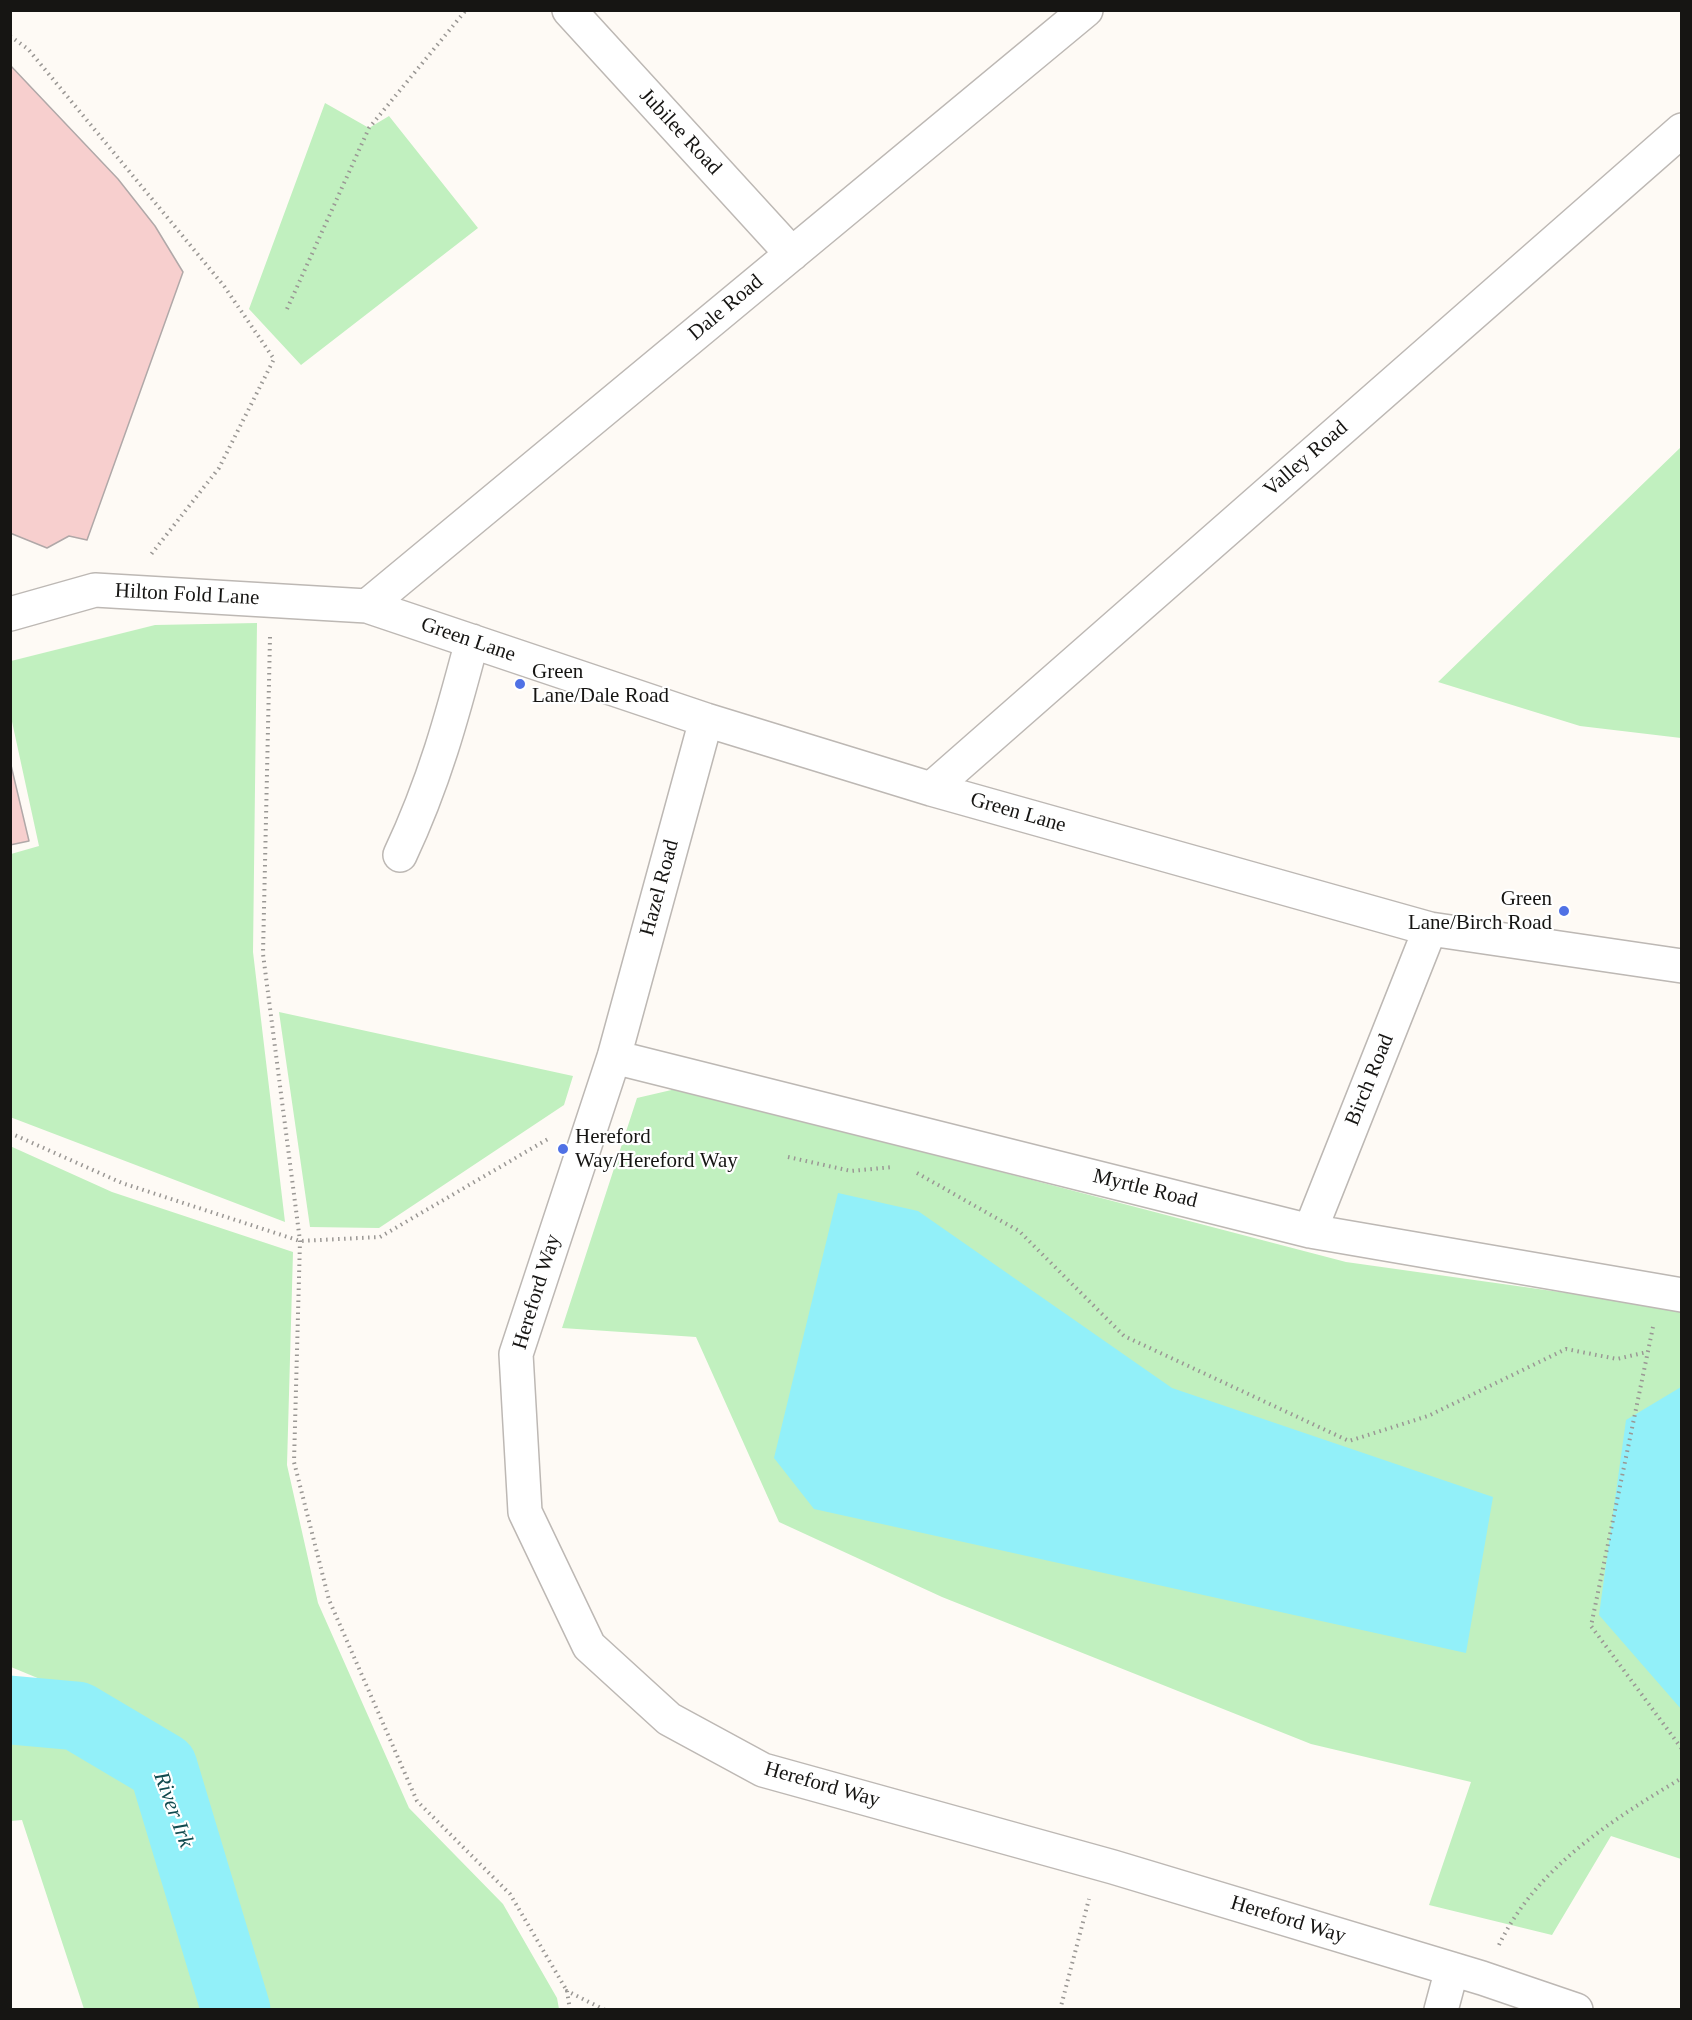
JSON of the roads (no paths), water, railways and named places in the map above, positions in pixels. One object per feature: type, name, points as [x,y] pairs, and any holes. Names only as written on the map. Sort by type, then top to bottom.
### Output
[{"type":"street","name":"Jubilee Road","points":[[569,10],[792,254]]},
{"type":"street","name":"Dale Road","points":[[367,606],[1086,10]]},
{"type":"street","name":"Valley Road","points":[[931,789],[1682,130]]},
{"type":"street","name":"Hilton Fold Lane","points":[[10,614],[95,590],[367,606]]},
{"type":"street","name":"Green Lane","points":[[367,606],[706,720],[931,789],[1430,929],[1682,966]]},
{"type":"street","points":[[400,855],[424,804],[443,752],[472,641]]},
{"type":"street","name":"Hazel Road","points":[[614,1057],[706,720]]},
{"type":"street","name":"Birch Road","points":[[1310,1231],[1430,929]]},
{"type":"street","name":"Hereford Way","points":[[614,1057],[516,1353],[525,1512],[590,1646],[669,1719],[763,1770],[1099,1863],[1482,1978],[1576,2010]]},
{"type":"street","name":"Myrtle Road","points":[[614,1057],[1310,1231],[1671,1294]]},
{"type":"street","points":[[1441,2010],[1452,1969]]},
{"type":"water","points":[[838,1193],[918,1211],[1172,1388],[1493,1497],[1466,1653],[814,1509],[774,1458]]},
{"type":"water","points":[[1681,1387],[1681,1709],[1599,1615],[1626,1420]]},
{"type":"waterway","name":"River Irk","points":[[10,1710],[77,1716],[163,1767],[236,2010]]},
{"type":"place","name":"Green Lane/Dale Road","points":[[520,684]]},
{"type":"place","name":"Green Lane/Birch Road","points":[[1564,911]]},
{"type":"place","name":"Hereford Way/Hereford Way","points":[[563,1149]]}]
